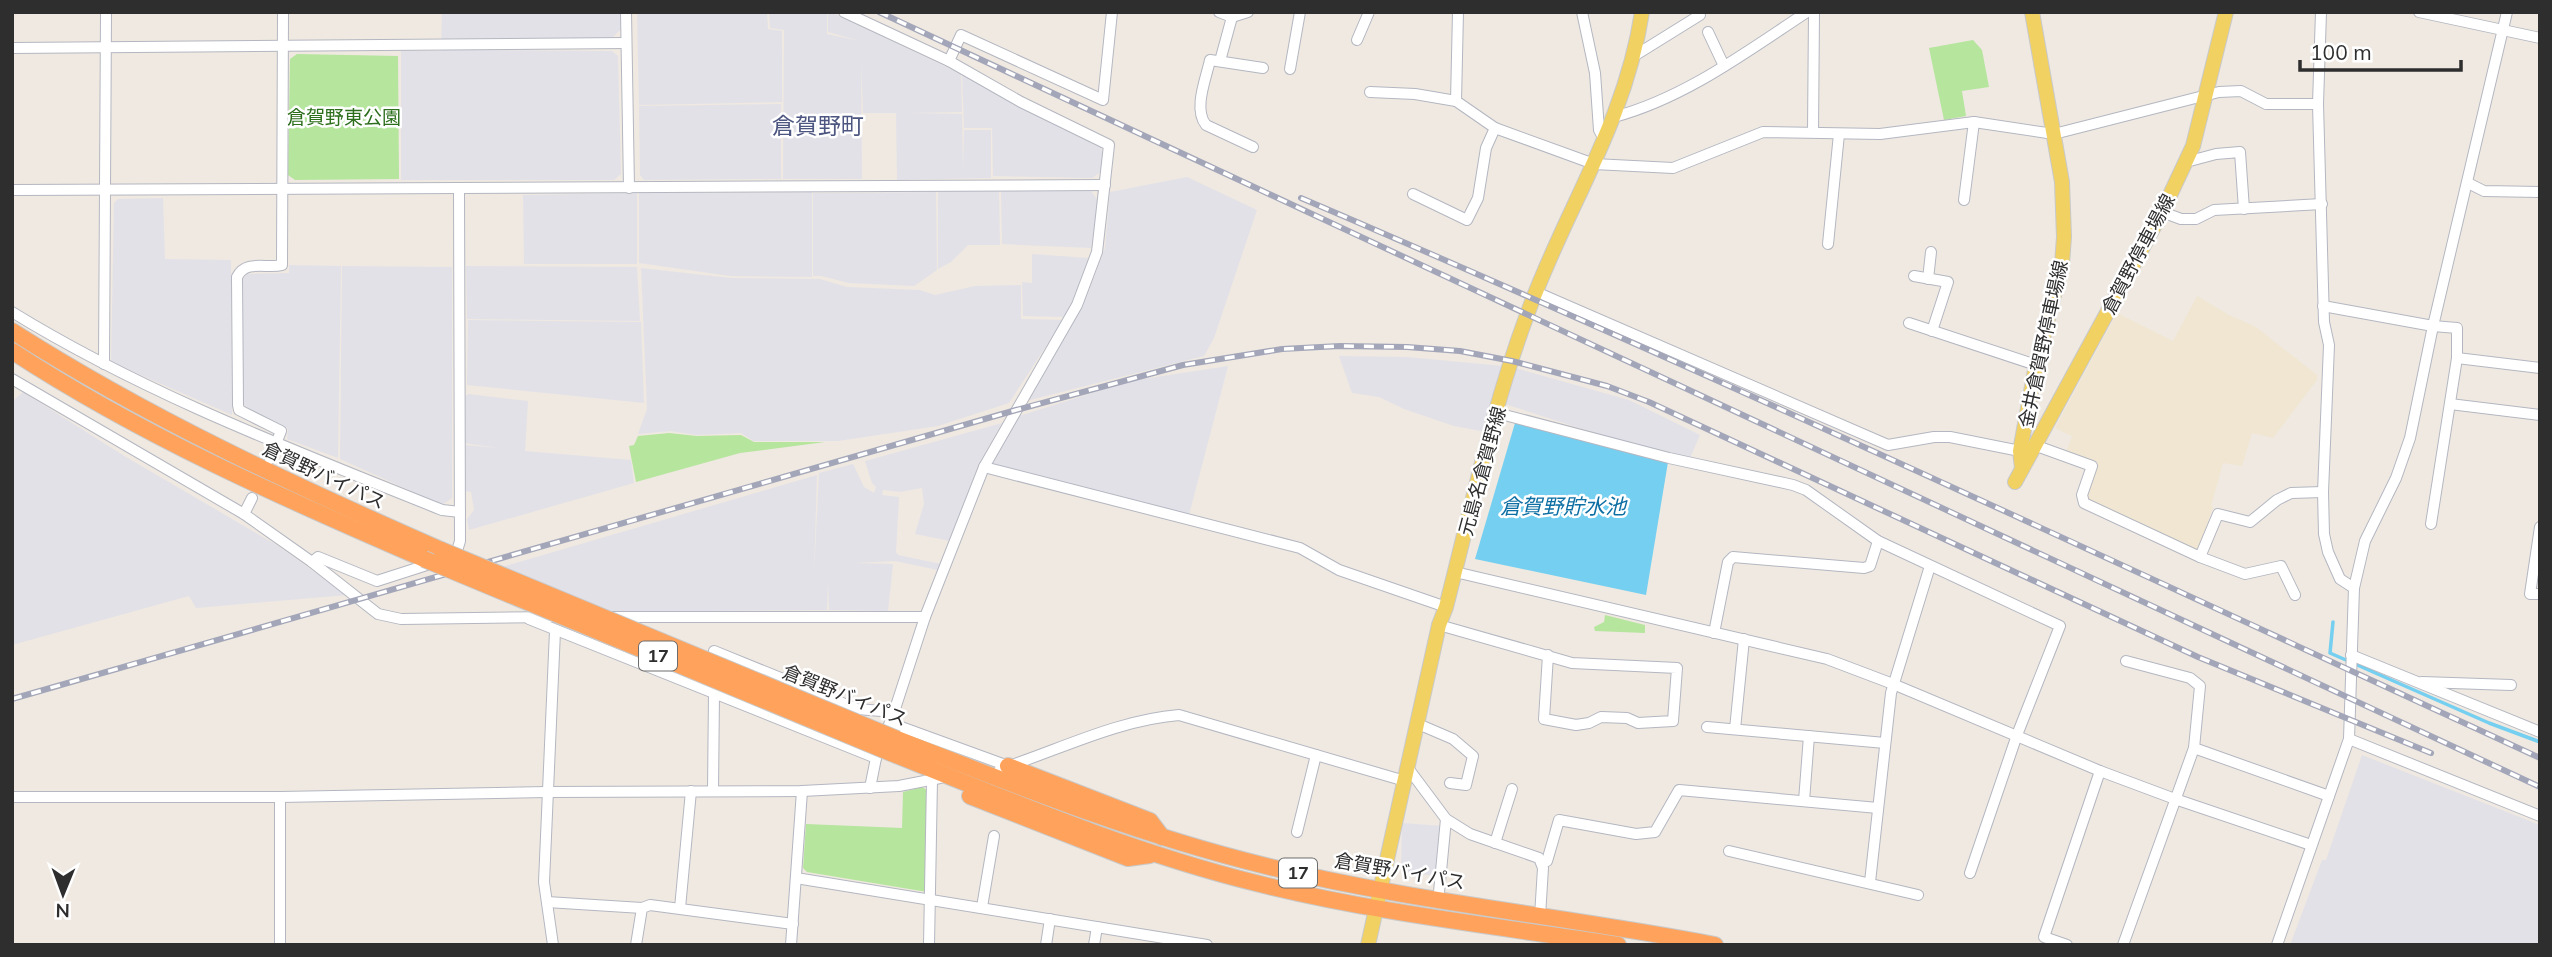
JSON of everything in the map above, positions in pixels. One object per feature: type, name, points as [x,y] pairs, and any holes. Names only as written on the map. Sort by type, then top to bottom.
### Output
[{"type":"highway","name":"倉賀野バイパス","points":[[12,331],[91,381],[195,437],[292,484],[888,750],[1162,838],[1264,866],[1381,890],[1715,945]]},
{"type":"highway","name":"倉賀野バイパス","points":[[12,351],[184,450],[277,495],[424,559],[1089,831],[1256,883],[1376,909],[1618,945]]},
{"type":"highway","points":[[1004,767],[1150,821],[1162,838]]},
{"type":"highway","points":[[936,779],[1018,816],[1128,858],[1156,854]]},
{"type":"main road","name":"元島名倉賀野線","points":[[1368,945],[1439,625],[1520,334],[1535,292],[1605,141],[1634,56],[1642,12]]},
{"type":"main road","name":"金井倉賀野停車場線","points":[[2019,475],[2020,451],[2036,365],[2062,264],[2063,194],[2032,12]]},
{"type":"main road","name":"倉賀野停車場線","points":[[2019,475],[2162,212],[2186,162],[2207,96],[2226,12]]},
{"type":"street","points":[[104,364],[106,12]]},
{"type":"street","points":[[270,459],[281,431],[239,410],[237,277],[246,266],[282,265],[283,12]]},
{"type":"street","points":[[626,12],[629,188]]},
{"type":"street","points":[[844,12],[949,61],[1021,102],[1109,145],[1097,252],[1077,305],[984,467],[925,617],[892,718],[888,750],[870,788]]},
{"type":"street","points":[[949,61],[961,35],[1103,100],[1112,12]]},
{"type":"street","points":[[1219,12],[1232,17],[1248,12]]},
{"type":"street","points":[[1290,69],[1300,12]]},
{"type":"street","points":[[1357,40],[1368,12]]},
{"type":"street","points":[[1456,101],[1458,12]]},
{"type":"street","points":[[1582,12],[1595,73],[1599,130],[1605,141]]},
{"type":"street","points":[[1614,117],[1643,110],[1724,65],[1807,12]]},
{"type":"street","points":[[1812,132],[1814,12]]},
{"type":"street","points":[[2321,12],[2318,104],[2323,306],[2329,345],[2323,492],[2325,534],[2328,552],[2340,579],[2354,588]]},
{"type":"street","points":[[2419,12],[2540,38]]},
{"type":"street","points":[[2277,945],[2349,739],[2354,588],[2365,541],[2405,455],[2507,12]]},
{"type":"street","points":[[1634,56],[1700,15]]},
{"type":"street","points":[[1220,61],[1232,17]]},
{"type":"street","points":[[1708,32],[1724,65]]},
{"type":"street","points":[[12,48],[626,43]]},
{"type":"street","points":[[1252,147],[1206,125],[1201,119],[1200,107],[1210,60],[1263,68]]},
{"type":"street","points":[[1370,92],[1415,94],[1456,101],[1495,128],[1594,164],[1673,168],[1763,132],[1880,134],[1974,122],[2054,134],[2219,92],[2241,91],[2266,104],[2318,104]]},
{"type":"street","points":[[1964,200],[1974,122]]},
{"type":"street","points":[[1413,194],[1467,220],[1478,198],[1486,148],[1495,128]]},
{"type":"street","points":[[1828,244],[1839,134]]},
{"type":"street","points":[[2186,162],[2216,154],[2240,152],[2244,209]]},
{"type":"street","points":[[2468,183],[2484,191],[2540,192]]},
{"type":"street","points":[[12,190],[1105,185]]},
{"type":"street","points":[[312,562],[318,557],[377,581],[456,554],[460,547],[459,189]]},
{"type":"street","points":[[2162,212],[2180,219],[2196,219],[2214,210],[2322,204]]},
{"type":"street","points":[[1928,279],[1931,252]]},
{"type":"street","points":[[1914,276],[1948,282],[1932,331]]},
{"type":"street","points":[[1535,292],[1888,445],[1934,437],[2020,451]]},
{"type":"street","points":[[2323,306],[2457,328],[2450,404],[2431,524]]},
{"type":"street","points":[[12,312],[66,345],[104,364],[276,443],[442,510],[460,512]]},
{"type":"street","points":[[1909,323],[2036,365]]},
{"type":"street","points":[[2456,358],[2540,368]]},
{"type":"street","points":[[12,379],[244,514],[386,617],[925,617]]},
{"type":"street","points":[[2450,404],[2540,415]]},
{"type":"street","points":[[1497,413],[1669,458],[1793,485],[1806,490],[1878,541],[2060,626],[2017,735],[1969,873]]},
{"type":"street","points":[[2034,445],[2092,466],[2082,495],[2084,503],[2200,557],[2245,574],[2281,566],[2295,595]]},
{"type":"street","points":[[984,467],[1300,548],[1339,570],[1446,607]]},
{"type":"street","points":[[2200,557],[2218,513],[2250,522],[2277,500],[2291,493],[2323,492]]},
{"type":"street","points":[[244,514],[252,498]]},
{"type":"street","points":[[2540,527],[2529,594],[2540,594]]},
{"type":"street","points":[[1714,633],[1728,562],[1733,557],[1864,568],[1870,566],[1878,541]]},
{"type":"street","points":[[1870,882],[1894,684],[1930,566]]},
{"type":"street","points":[[1455,572],[1827,659],[1894,684],[2100,771],[2311,845]]},
{"type":"street","points":[[524,617],[714,692],[888,750]]},
{"type":"street","points":[[1439,625],[1548,656],[1572,663],[1677,668],[1673,721],[1638,723],[1627,718],[1601,717],[1576,725],[1544,719],[1548,656]]},
{"type":"street","points":[[553,945],[544,882],[555,631]]},
{"type":"street","points":[[1735,729],[1744,639]]},
{"type":"street","points":[[714,651],[857,709],[892,718],[1004,767],[1156,717],[1179,715],[1204,726],[1407,775],[1446,818],[1470,834],[1539,858],[1542,863],[1540,916]]},
{"type":"street","points":[[2351,655],[2540,732]]},
{"type":"street","points":[[2123,945],[2194,748],[2200,685],[2190,678],[2126,661]]},
{"type":"street","points":[[2416,682],[2511,685]]},
{"type":"street","points":[[713,791],[714,692]]},
{"type":"street","points":[[1418,724],[1453,739],[1473,756],[1466,785],[1450,783]]},
{"type":"street","points":[[1707,727],[1885,743]]},
{"type":"street","points":[[1804,801],[1809,736]]},
{"type":"street","points":[[2349,739],[2540,816]]},
{"type":"street","points":[[2194,748],[2329,796]]},
{"type":"street","points":[[1297,832],[1316,755]]},
{"type":"street","points":[[2067,945],[2044,937],[2100,771]]},
{"type":"street","points":[[12,797],[802,791],[899,786],[936,779],[929,945]]},
{"type":"street","points":[[1495,843],[1512,789]]},
{"type":"street","points":[[1542,863],[1547,861],[1559,820],[1636,834],[1655,832],[1679,790],[1878,808]]},
{"type":"street","points":[[680,908],[691,791]]},
{"type":"street","points":[[791,945],[802,791]]},
{"type":"street","points":[[280,797],[280,945]]},
{"type":"street","points":[[1439,892],[1446,818]]},
{"type":"street","points":[[982,907],[993,836]]},
{"type":"street","points":[[1729,851],[1917,895]]},
{"type":"street","points":[[796,878],[932,898],[1207,945]]},
{"type":"street","points":[[547,902],[642,908],[650,905],[793,924]]},
{"type":"street","points":[[636,945],[642,908]]},
{"type":"street","points":[[1046,945],[1050,919]]},
{"type":"street","points":[[1094,945],[1097,927]]},
{"type":"shaded area","points":[[442,12],[621,12],[622,28],[612,38],[471,39],[471,50],[612,51],[618,56],[621,174],[614,180],[401,180],[401,51],[441,51]]},
{"type":"shaded area","points":[[637,12],[767,12],[768,29],[782,31],[782,102],[639,105]]},
{"type":"shaded area","points":[[769,12],[827,12],[827,34],[860,41],[828,32],[828,12],[831,12],[961,74],[962,112],[911,113],[962,114],[963,170],[964,130],[991,130],[991,178],[897,180],[896,113],[863,113],[861,61],[862,179],[783,179],[784,30],[770,28]]},
{"type":"shaded area","points":[[962,74],[1015,105],[1100,145],[1103,155],[1101,172],[1092,178],[993,176],[992,128],[964,128]]},
{"type":"shaded area","points":[[781,104],[781,179],[644,180],[640,175],[639,106]]},
{"type":"shaded area","points":[[1187,177],[1257,210],[1214,338],[1204,356],[1026,401],[1089,290],[1105,248],[1110,192]]},
{"type":"shaded area","points":[[938,191],[999,191],[1000,245],[968,245],[951,262],[938,269]]},
{"type":"shaded area","points":[[1001,191],[1091,191],[1098,201],[1091,248],[1002,244]]},
{"type":"shaded area","points":[[812,192],[812,277],[730,276],[639,263],[639,193]]},
{"type":"shaded area","points":[[936,192],[937,270],[914,286],[849,283],[813,276],[813,193]]},
{"type":"shaded area","points":[[637,193],[637,264],[524,264],[523,195]]},
{"type":"shaded area","points":[[163,198],[165,259],[231,260],[232,415],[111,362],[114,203],[118,199]]},
{"type":"shaded area","points":[[1032,254],[1088,258],[1080,288],[1064,317],[1023,316],[1022,282],[1032,283]]},
{"type":"shaded area","points":[[289,265],[341,266],[338,458],[287,439],[288,429],[248,411],[243,402],[242,280],[247,274],[289,273]]},
{"type":"shaded area","points":[[342,266],[452,267],[452,498],[442,505],[340,459]]},
{"type":"shaded area","points":[[466,266],[637,267],[640,321],[467,319]]},
{"type":"shaded area","points":[[641,268],[731,278],[820,279],[847,287],[920,290],[935,295],[975,286],[1021,285],[1021,319],[1063,320],[1009,403],[938,426],[838,441],[753,441],[741,433],[697,435],[670,431],[638,434],[647,409]]},
{"type":"shaded area","points":[[2197,296],[2256,327],[2317,375],[2317,380],[2273,438],[2252,433],[2242,466],[2223,463],[2211,506],[2213,507],[2199,549],[2196,550],[2086,498],[2096,464],[2066,453],[2072,436],[2055,428],[2117,313],[2173,341]]},
{"type":"shaded area","points":[[468,320],[641,322],[644,403],[467,385]]},
{"type":"shaded area","points":[[1339,356],[1407,357],[1503,366],[1486,432],[1454,426],[1404,409],[1379,397],[1352,393]]},
{"type":"shaded area","points":[[1228,366],[1189,515],[990,464],[1016,417],[1130,381]]},
{"type":"shaded area","points":[[1515,368],[1629,400],[1700,435],[1690,458],[1601,435],[1505,404]]},
{"type":"shaded area","points":[[23,392],[126,457],[275,544],[347,595],[196,608],[189,596],[12,645],[12,402]]},
{"type":"shaded area","points":[[468,394],[528,401],[525,451],[631,460],[634,483],[469,530],[467,519],[474,510],[471,492],[464,491],[465,445],[499,448],[464,443],[464,398]]},
{"type":"shaded area","points":[[1002,423],[978,465],[950,541],[915,534],[924,504],[922,488],[900,492],[883,490],[882,495],[899,497],[898,555],[941,564],[938,570],[895,561],[855,563],[893,564],[888,611],[829,610],[828,581],[827,610],[612,612],[502,567],[817,475],[814,574],[819,473],[853,464],[864,487],[874,493],[876,487],[872,483],[865,461]]},
{"type":"shaded area","points":[[2362,755],[2540,825],[2540,945],[2290,945],[2322,860],[2326,860]]},
{"type":"shaded area","points":[[1402,823],[1443,826],[1437,876],[1404,872],[1401,866]]},
{"type":"green space","points":[[1973,40],[1982,50],[1989,87],[1962,91],[1966,116],[1944,120],[1929,48]]},
{"type":"green space","name":"倉賀野東公園","points":[[297,54],[398,56],[399,179],[295,180],[288,175],[290,59]]},
{"type":"green space","points":[[669,433],[697,436],[741,435],[754,442],[825,442],[740,453],[636,482],[629,446],[634,445],[638,436]]},
{"type":"green space","points":[[1605,615],[1645,625],[1645,633],[1595,631],[1594,627],[1604,622]]},
{"type":"green space","points":[[922,787],[930,792],[927,892],[807,872],[803,868],[806,824],[902,828],[903,792]]},
{"type":"water","name":"倉賀野貯水池","points":[[1515,423],[1668,462],[1646,595],[1475,559]]},
{"type":"waterway","points":[[2333,622],[2330,653],[2489,723],[2540,742]]},
{"type":"railway","points":[[879,12],[2540,787]]},
{"type":"railway","points":[[1301,198],[1768,403],[2540,758]]},
{"type":"railway","points":[[12,699],[1016,410],[1183,365],[1282,349],[1407,347],[1460,351],[1512,361],[1607,386],[1649,402],[2198,657],[2431,753]]},
{"type":"district","name":"倉賀野町","points":[[818,126]]}]
